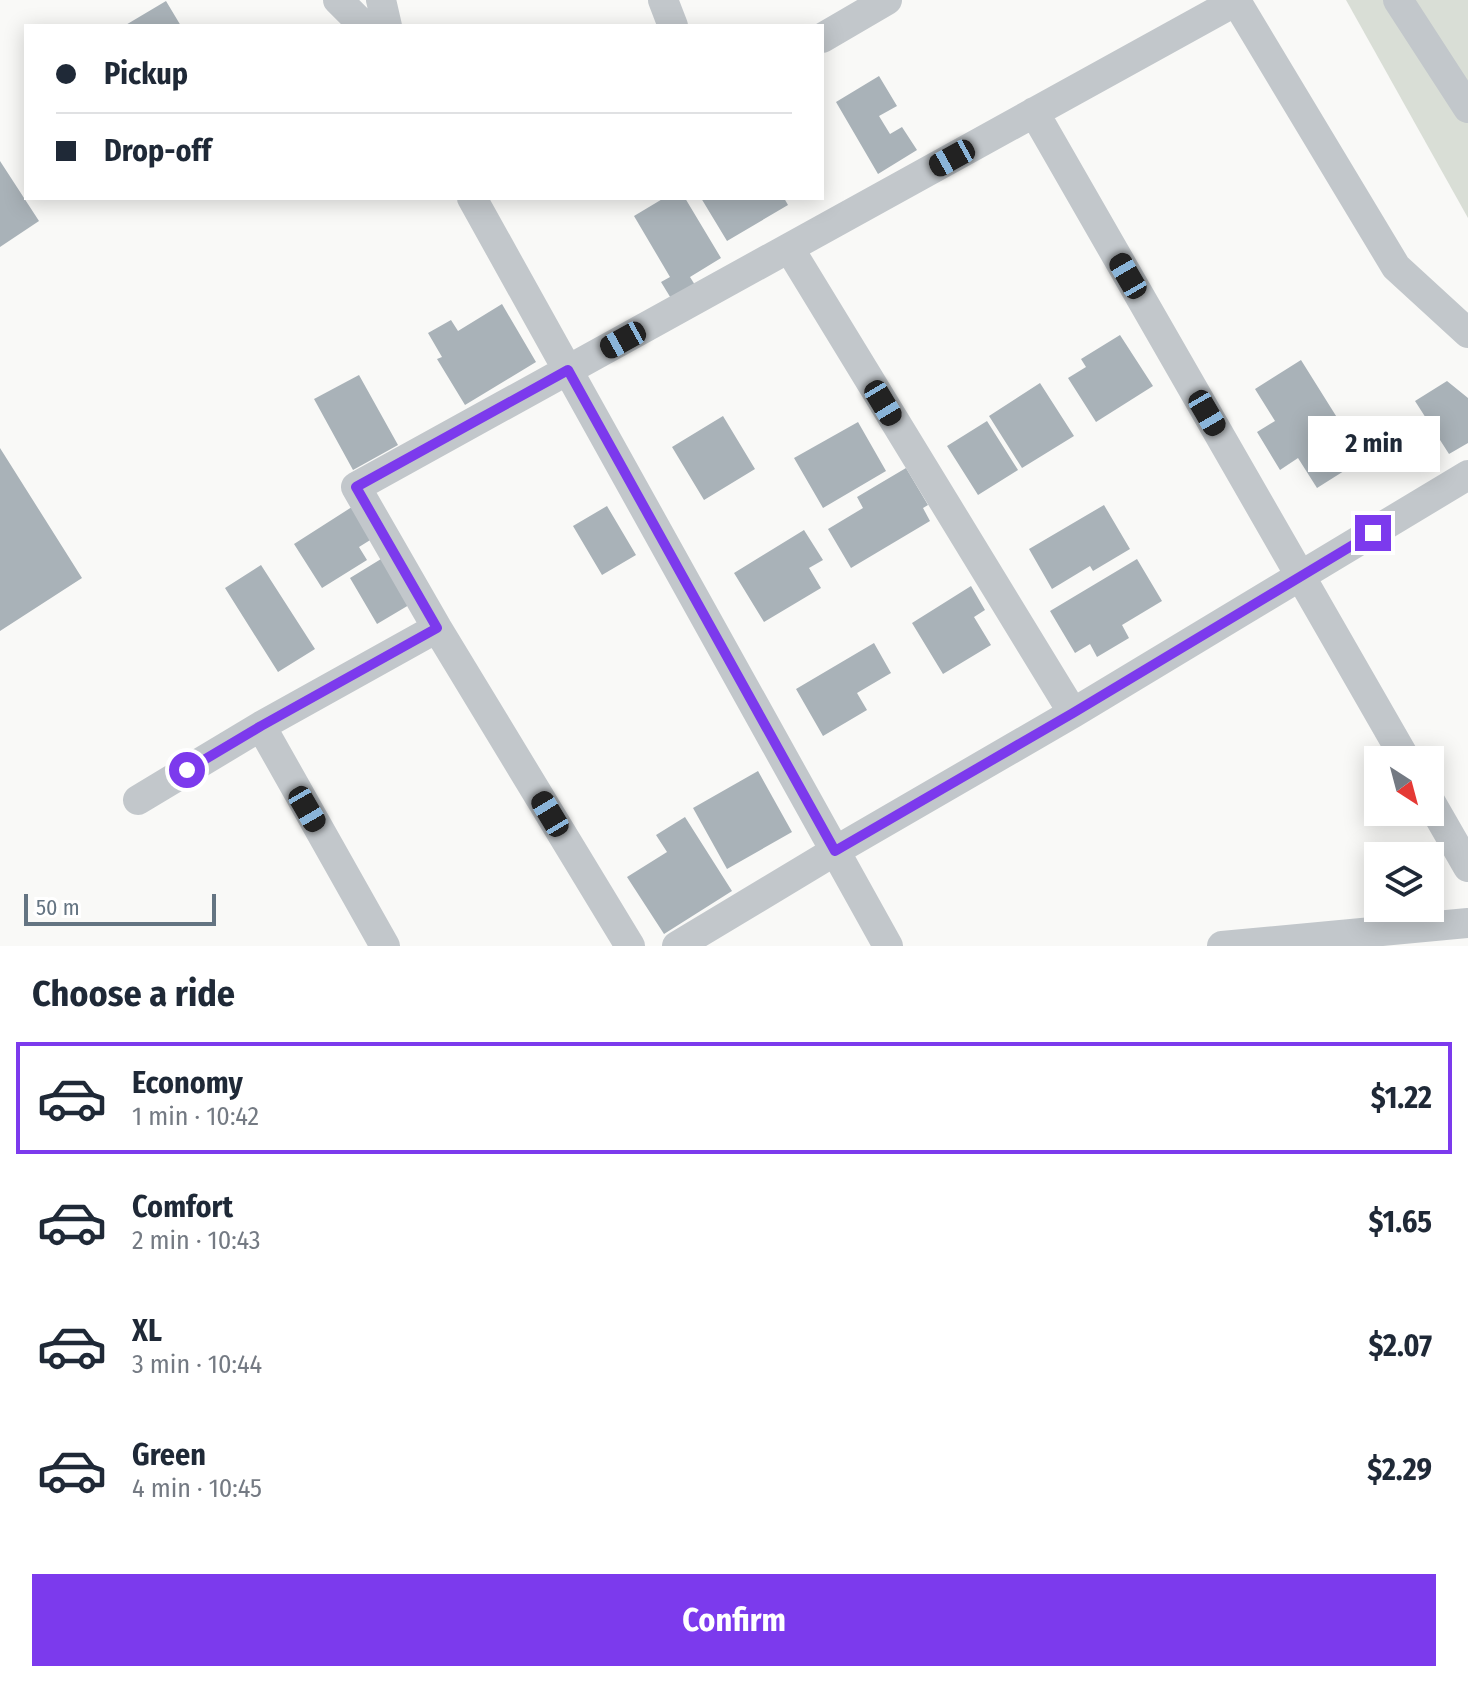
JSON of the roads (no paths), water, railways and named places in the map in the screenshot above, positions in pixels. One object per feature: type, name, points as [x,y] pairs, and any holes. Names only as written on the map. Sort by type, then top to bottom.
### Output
[{"type":"street","points":[[338,0],[362,24]]},
{"type":"street","points":[[381,0],[387,24]]},
{"type":"street","points":[[663,0],[672,24]]},
{"type":"street","points":[[824,37],[887,0]]},
{"type":"street","points":[[1398,0],[1468,108]]},
{"type":"street","points":[[630,946],[437,628],[356,487],[1236,1],[1396,267],[1468,333]]},
{"type":"street","points":[[1034,112],[1398,746]]},
{"type":"street","points":[[473,200],[888,946]]},
{"type":"street","points":[[789,248],[1073,713]]},
{"type":"street","points":[[677,946],[1073,713],[1468,475]]},
{"type":"street","points":[[138,800],[261,726],[437,628]]},
{"type":"street","points":[[261,726],[385,946]]},
{"type":"street","points":[[1444,825],[1468,867]]},
{"type":"street","points":[[1222,946],[1468,923]]}]
